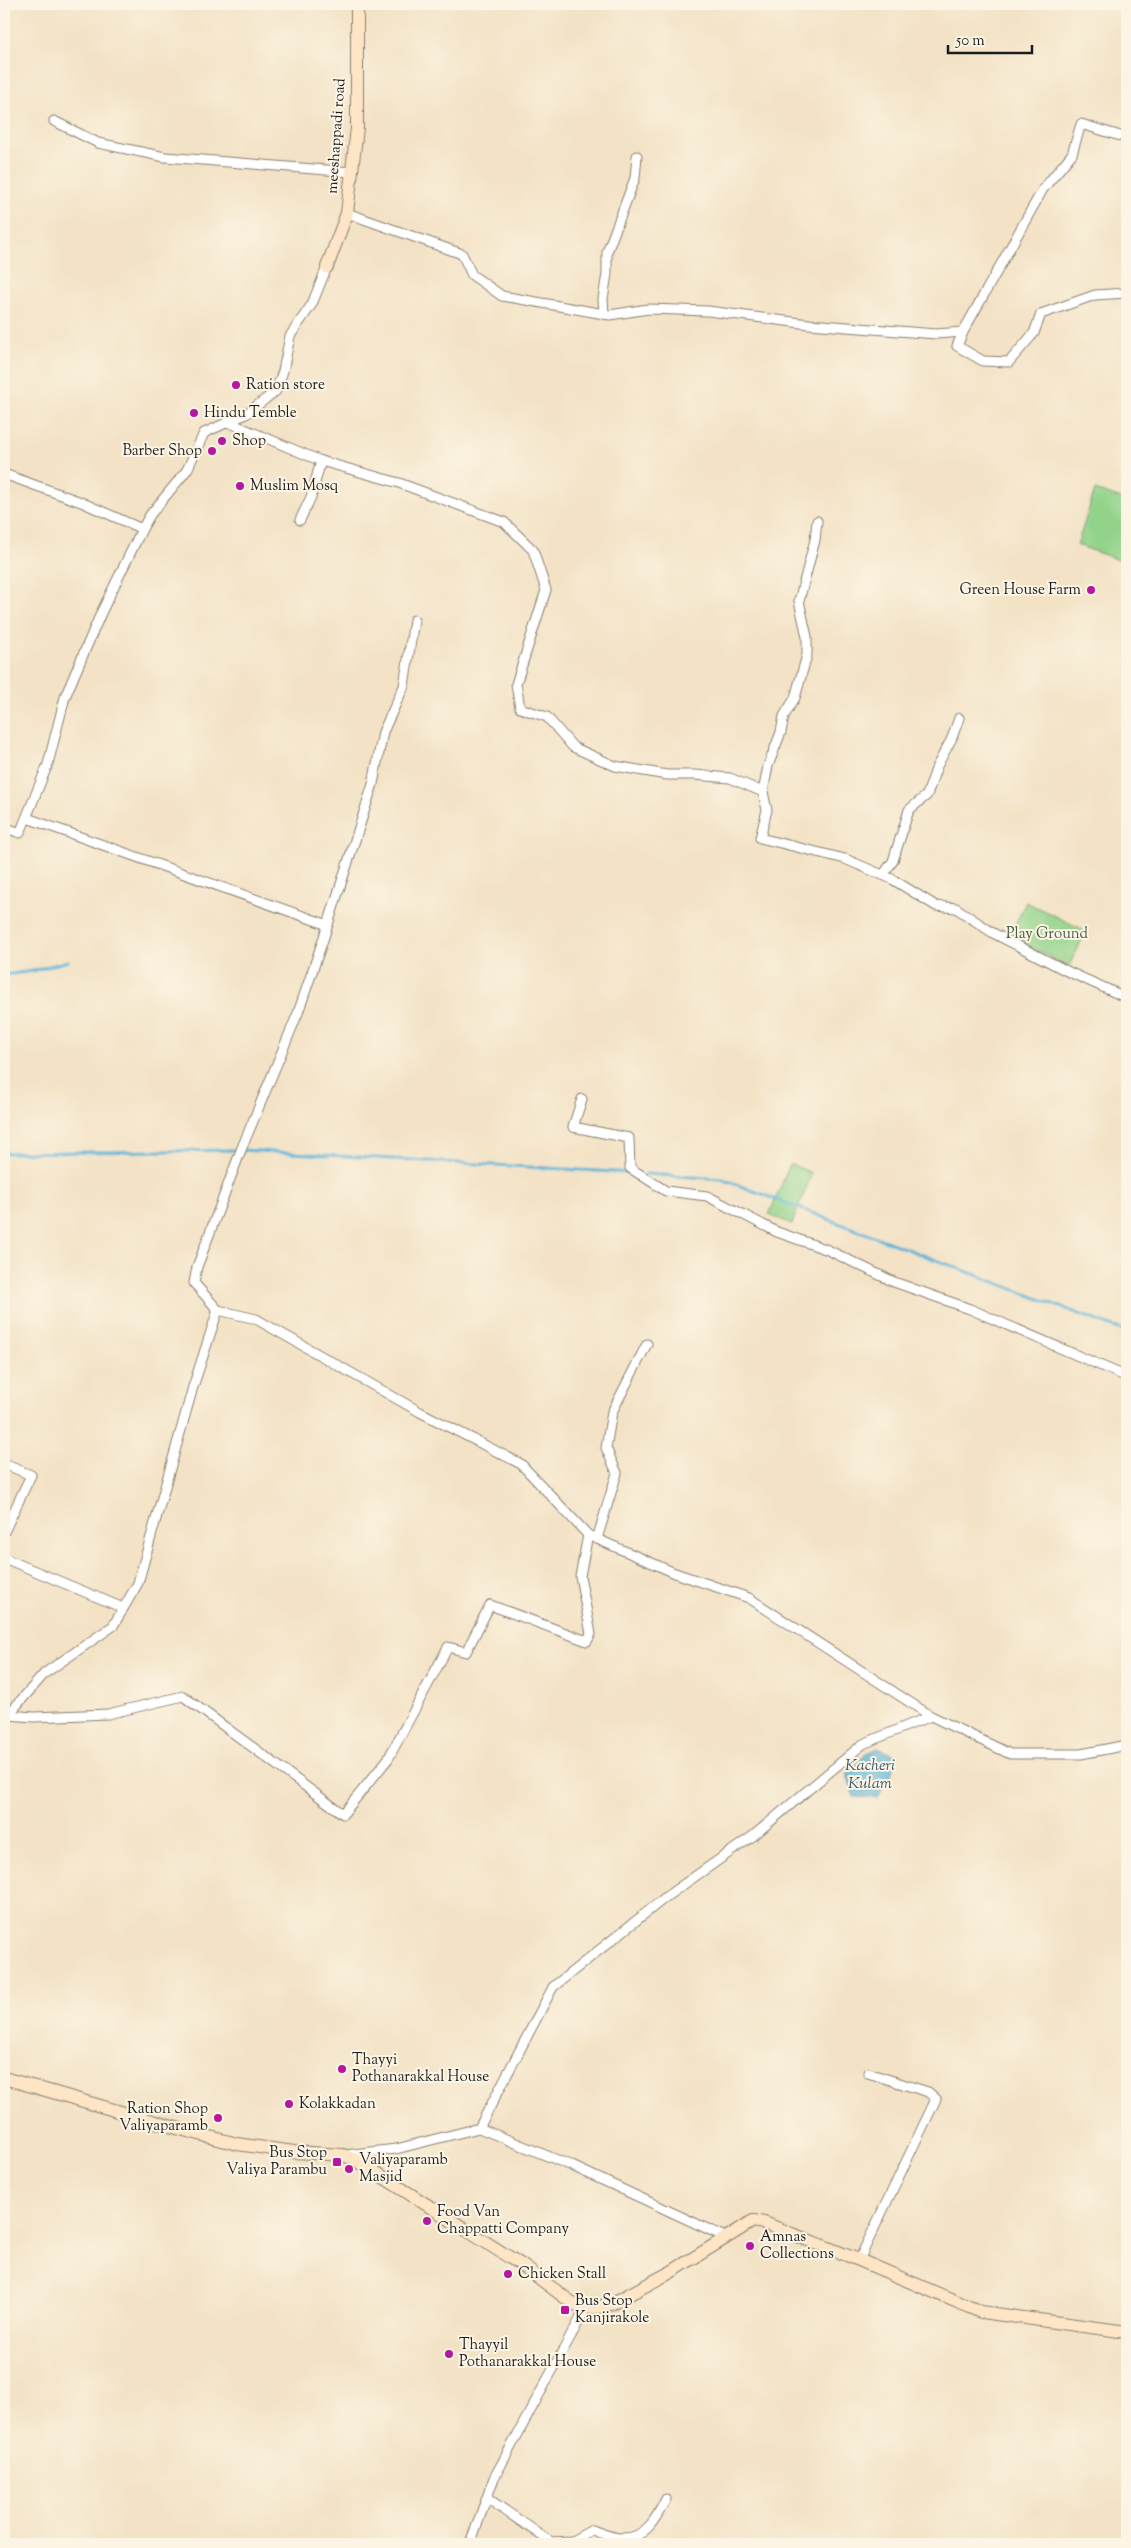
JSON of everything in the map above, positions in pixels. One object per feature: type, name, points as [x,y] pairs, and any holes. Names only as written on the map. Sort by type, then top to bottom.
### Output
[{"type":"main road","name":"meeshappadi road","points":[[327,267],[348,213],[356,128],[357,4]]},
{"type":"main road","points":[[4,2078],[237,2144],[294,2152],[343,2155],[358,2162],[522,2266],[574,2305],[586,2308],[599,2308],[671,2272],[725,2236],[752,2221],[764,2223],[859,2260],[981,2312],[1127,2332]]},
{"type":"street","points":[[54,122],[98,143],[165,157],[351,172]]},
{"type":"street","points":[[1127,138],[1081,124],[1072,154],[1043,189],[957,346],[983,361],[1009,362],[1034,333],[1041,314],[1095,295],[1127,293]]},
{"type":"street","points":[[604,314],[603,299],[607,274],[607,252],[635,178],[637,156]]},
{"type":"street","points":[[348,213],[462,254],[472,275],[502,296],[604,314],[648,309],[708,311],[802,323],[936,334],[963,332]]},
{"type":"street","points":[[4,827],[20,833],[48,764],[65,697],[101,613],[150,515],[188,470],[204,433],[246,414],[276,391],[284,371],[290,336],[312,304],[327,267]]},
{"type":"street","points":[[228,422],[320,461],[398,483],[504,522],[533,550],[546,590],[516,684],[520,708],[547,717],[573,747],[615,766],[667,776],[695,775],[730,778],[763,792]]},
{"type":"street","points":[[300,520],[311,497],[320,461]]},
{"type":"street","points":[[4,474],[80,502],[142,529]]},
{"type":"street","points":[[817,521],[815,540],[799,601],[807,637],[807,654],[795,698],[784,716],[781,732],[768,766],[763,792],[767,810],[760,838],[845,859],[883,875],[936,906],[956,908],[993,933],[1069,972],[1127,998]]},
{"type":"street","points":[[414,620],[404,686],[383,732],[373,784],[328,925],[298,1013],[241,1150],[197,1267],[194,1283],[218,1310],[256,1319],[420,1412],[521,1464],[588,1535],[675,1573],[749,1598],[931,1716],[1010,1754],[1081,1754],[1127,1746]]},
{"type":"street","points":[[883,875],[893,861],[909,810],[927,796],[937,766],[952,738],[959,718]]},
{"type":"street","points":[[27,818],[328,925]]},
{"type":"street","points":[[582,1099],[572,1126],[629,1138],[630,1168],[666,1192],[707,1196],[776,1232],[828,1250],[894,1282],[970,1310],[1127,1377]]},
{"type":"street","points":[[218,1310],[193,1387],[138,1584],[113,1626],[45,1673],[8,1715],[34,1717],[108,1714],[183,1696],[343,1814],[388,1759],[448,1647],[466,1652],[490,1605],[587,1641],[591,1634],[580,1576],[588,1535]]},
{"type":"street","points":[[597,1540],[617,1473],[606,1448],[612,1412],[647,1344]]},
{"type":"street","points":[[4,1464],[31,1475],[4,1532]]},
{"type":"street","points":[[4,1558],[123,1608]]},
{"type":"street","points":[[479,2128],[553,1987],[667,1896],[752,1836],[863,1744],[931,1716]]},
{"type":"street","points":[[859,2260],[936,2099],[928,2092],[868,2073]]},
{"type":"street","points":[[343,2155],[396,2149],[479,2128],[572,2166],[725,2236]]},
{"type":"street","points":[[470,2544],[494,2478],[586,2308]]},
{"type":"street","points":[[487,2498],[551,2542],[572,2541],[592,2530],[623,2539],[645,2531],[656,2518],[666,2499]]},
{"type":"green space","points":[[1095,490],[1127,501],[1127,563],[1077,545]]},
{"type":"green space","name":"Play Ground","points":[[1026,902],[1086,931],[1069,966],[1009,937]]},
{"type":"green space","points":[[790,1164],[812,1173],[792,1224],[769,1215]]},
{"type":"water","name":"Kacheri Kulam","points":[[878,1748],[898,1756],[890,1777],[877,1798],[854,1797],[847,1774],[867,1753]]},
{"type":"waterway","points":[[4,975],[32,971],[68,961]]},
{"type":"waterway","points":[[4,1153],[241,1150],[632,1173]]},
{"type":"waterway","points":[[646,1174],[722,1179],[1127,1332]]},
{"type":"place","name":"Ration store","points":[[236,385]]},
{"type":"place","name":"Hindu Temble","points":[[194,413]]},
{"type":"place","name":"Shop","points":[[222,441]]},
{"type":"place","name":"Barber Shop","points":[[212,451]]},
{"type":"place","name":"Muslim Mosq","points":[[240,486]]},
{"type":"place","name":"Green House Farm","points":[[1091,590]]},
{"type":"place","name":"Thayyi Pothanarakkal House","points":[[342,2069]]},
{"type":"place","name":"Kolakkadan","points":[[289,2104]]},
{"type":"place","name":"Ration Shop Valiyaparamb","points":[[218,2118]]},
{"type":"place","name":"Bus Stop Valiya Parambu","points":[[337,2162]]},
{"type":"place","name":"Valiyaparamb Masjid","points":[[349,2169]]},
{"type":"place","name":"Food Van Chappatti Company","points":[[427,2221]]},
{"type":"place","name":"Amnas Collections","points":[[750,2246]]},
{"type":"place","name":"Chicken Stall","points":[[508,2274]]},
{"type":"place","name":"Bus Stop Kanjirakole","points":[[565,2310]]},
{"type":"place","name":"Thayyil Pothanarakkal House","points":[[449,2354]]}]
